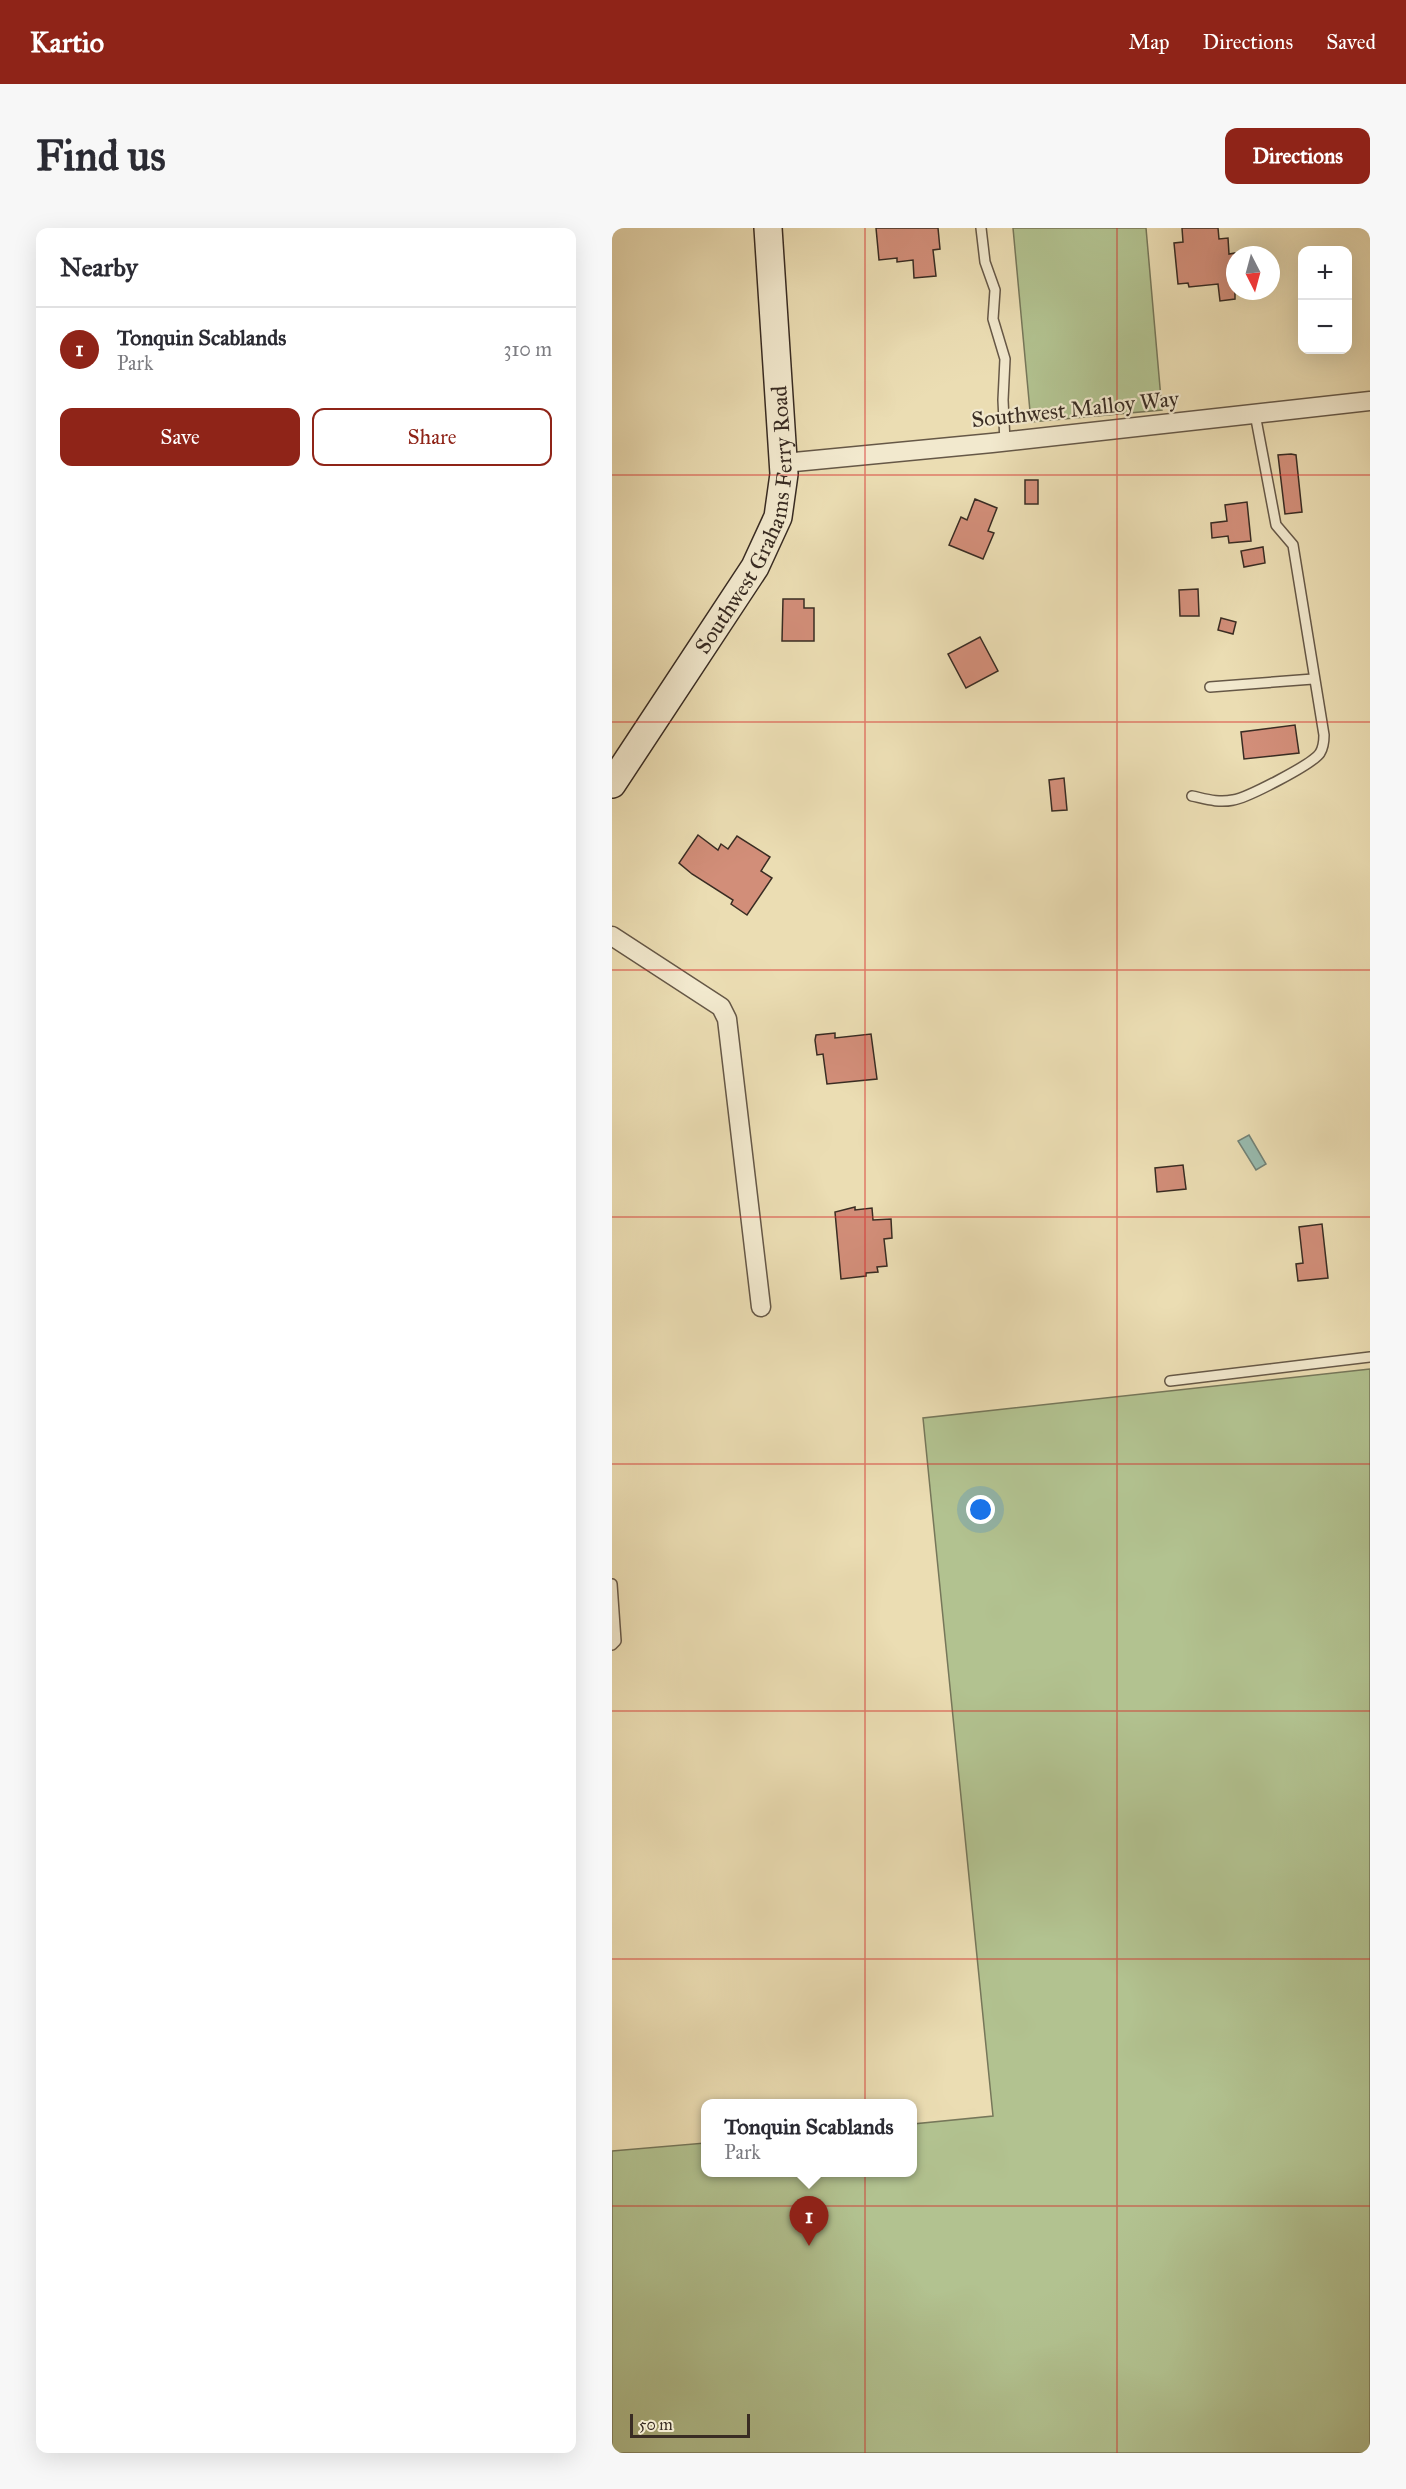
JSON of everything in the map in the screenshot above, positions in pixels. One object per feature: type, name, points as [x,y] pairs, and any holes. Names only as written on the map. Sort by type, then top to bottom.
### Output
[{"type":"main road","name":"Southwest Grahams Ferry Road","points":[[612,784],[766,547],[780,509],[784,463],[768,228]]},
{"type":"street","name":"Southwest Malloy Way","points":[[784,463],[1005,442],[1370,401]]},
{"type":"street","points":[[612,936],[721,1008],[727,1019],[761,1307]]},
{"type":"lane","points":[[981,228],[985,262],[995,290],[993,319],[1005,359],[1003,400],[1005,442]]},
{"type":"lane","points":[[1191,796],[1219,802],[1237,800],[1301,768],[1320,753],[1324,735],[1313,679],[1293,545],[1276,525],[1255,414]]},
{"type":"lane","points":[[1210,687],[1313,679]]},
{"type":"lane","points":[[1170,1381],[1370,1357]]},
{"type":"lane","points":[[612,1584],[616,1641],[612,1645]]},
{"type":"green space","points":[[1013,228],[1146,228],[1162,410],[1031,422]]},
{"type":"green space","points":[[1370,1369],[1370,2453],[612,2453],[612,2151],[701,2143],[701,2177],[917,2177],[917,2124],[993,2116],[923,1418]]},
{"type":"water","points":[[1249,1135],[1266,1164],[1256,1170],[1238,1141]]},
{"type":"building","points":[[876,228],[938,228],[940,249],[933,250],[936,276],[914,278],[913,260],[897,262],[897,258],[879,260]]},
{"type":"building","points":[[1182,228],[1218,228],[1219,239],[1228,238],[1228,246],[1226,246],[1228,300],[1220,301],[1218,284],[1189,287],[1188,283],[1178,284],[1174,243],[1183,242]]},
{"type":"building","points":[[1278,455],[1296,455],[1302,512],[1285,514]]},
{"type":"building","points":[[1025,480],[1038,480],[1038,504],[1025,504]]},
{"type":"building","points":[[975,499],[997,508],[988,531],[994,533],[983,559],[949,545],[961,517],[967,520]]},
{"type":"building","points":[[1247,502],[1251,541],[1229,543],[1228,536],[1212,538],[1211,523],[1227,521],[1225,505]]},
{"type":"building","points":[[1263,547],[1265,563],[1244,567],[1241,551]]},
{"type":"building","points":[[1198,589],[1199,616],[1180,616],[1179,590]]},
{"type":"building","points":[[783,599],[804,599],[804,608],[814,608],[814,641],[782,641]]},
{"type":"building","points":[[1221,618],[1236,622],[1233,634],[1218,630]]},
{"type":"building","points":[[980,637],[998,671],[966,688],[948,654]]},
{"type":"building","points":[[1295,725],[1299,753],[1244,759],[1241,732]]},
{"type":"building","points":[[1064,778],[1067,810],[1052,811],[1049,780]]},
{"type":"building","points":[[698,835],[718,850],[721,844],[728,849],[737,836],[770,857],[761,871],[772,878],[747,915],[731,904],[733,900],[679,863]]},
{"type":"building","points":[[835,1033],[835,1038],[871,1034],[877,1079],[827,1084],[823,1054],[817,1055],[815,1040],[816,1035]]},
{"type":"building","points":[[1183,1165],[1186,1189],[1157,1192],[1155,1168]]},
{"type":"building","points":[[855,1207],[855,1210],[872,1208],[873,1220],[891,1219],[892,1238],[884,1239],[887,1266],[877,1267],[878,1272],[866,1273],[866,1276],[841,1279],[835,1212]]},
{"type":"building","points":[[1322,1224],[1328,1278],[1298,1281],[1296,1264],[1303,1263],[1299,1227]]},
{"type":"place","name":"Tonquin Scablands","points":[[809,2246]]}]
